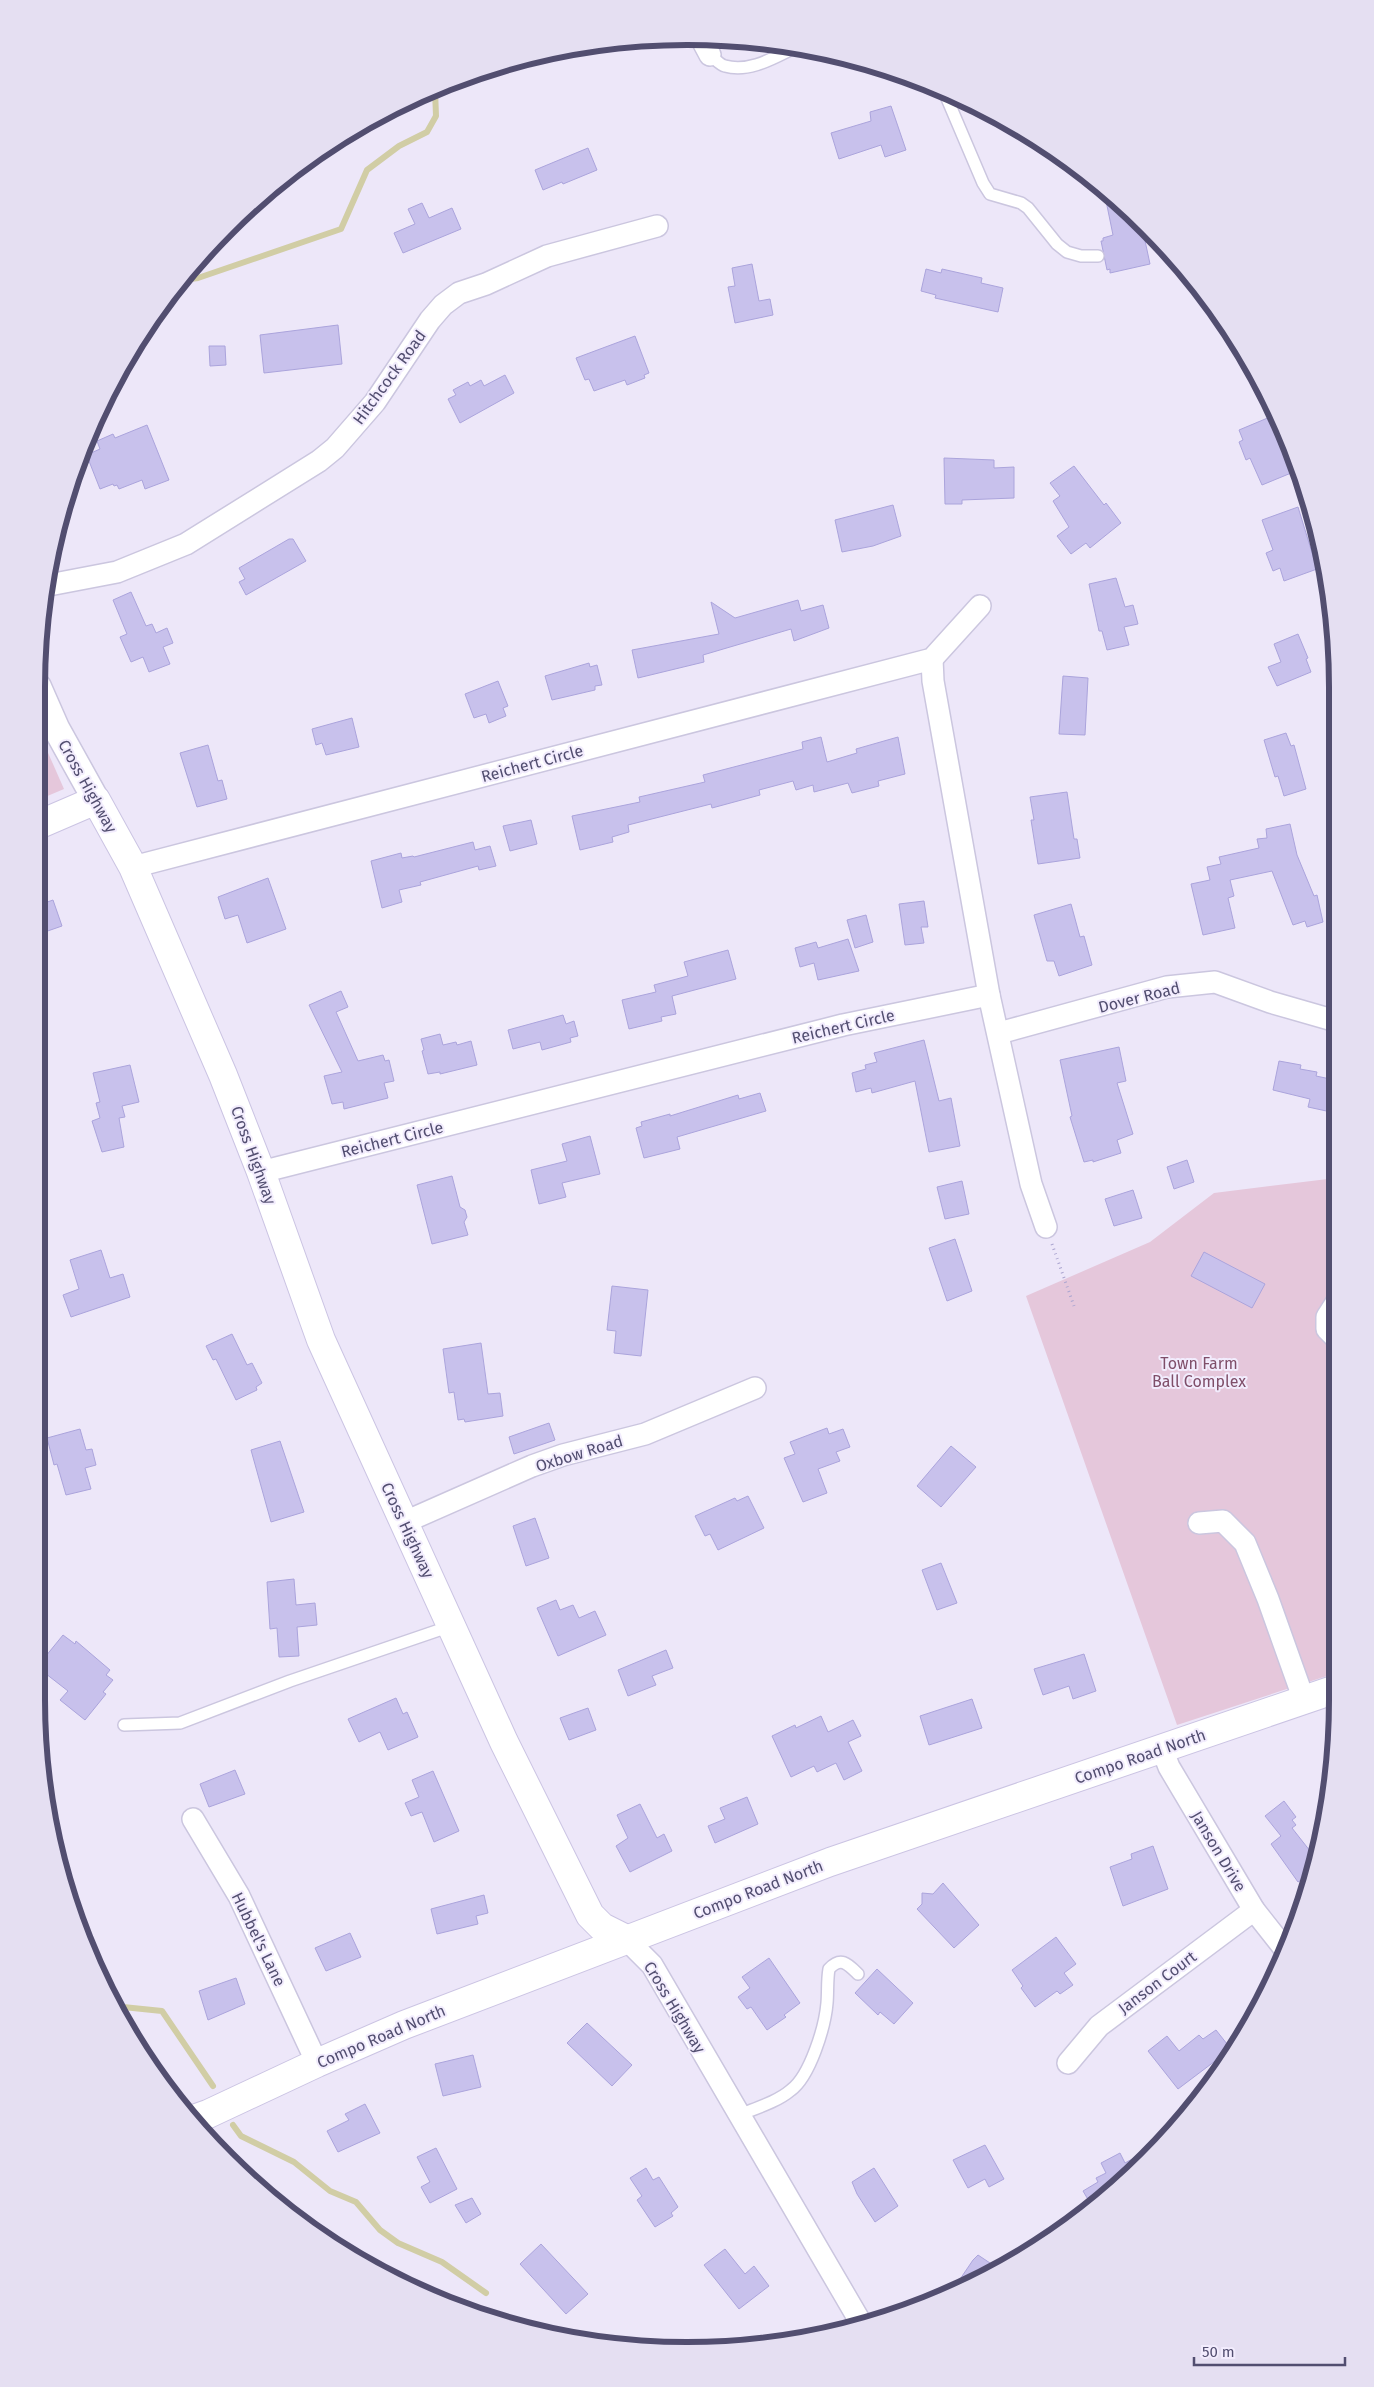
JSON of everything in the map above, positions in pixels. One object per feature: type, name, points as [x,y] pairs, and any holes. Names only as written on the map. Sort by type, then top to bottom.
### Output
[{"type":"main road","name":"Cross Highway","points":[[96,800],[133,867],[223,1075],[261,1172],[321,1340],[504,1742],[590,1915],[602,1926],[626,1939]]},
{"type":"main road","points":[[45,822],[96,800]]},
{"type":"main road","name":"Compo Road North","points":[[199,2117],[404,2025],[830,1862],[1329,1691]]},
{"type":"street","name":"Hitchcock Road","points":[[53,584],[87,576],[117,572],[186,544],[318,461],[335,448],[375,402],[430,320],[443,305],[459,293],[486,284],[547,256],[657,226]]},
{"type":"street","points":[[980,606],[932,659],[933,681],[990,995],[1031,1184],[1046,1227]]},
{"type":"street","name":"Reichert Circle","points":[[133,867],[932,659]]},
{"type":"street","name":"Cross Highway","points":[[45,703],[60,737],[96,800]]},
{"type":"street","name":"Dover Road","points":[[998,1032],[1166,987],[1215,982],[1270,1002],[1329,1019]]},
{"type":"street","name":"Reichert Circle","points":[[261,1172],[843,1025],[990,995]]},
{"type":"street","points":[[1329,1314],[1327,1317],[1327,1329],[1329,1331]]},
{"type":"street","name":"Oxbow Road","points":[[405,1522],[532,1466],[563,1455],[645,1434],[755,1388]]},
{"type":"street","points":[[1199,1522],[1223,1521],[1245,1543],[1268,1599],[1304,1700]]},
{"type":"street","name":"Janson Drive","points":[[1162,1749],[1169,1767],[1254,1910],[1281,1944]]},
{"type":"street","name":"Hubbel's Lane","points":[[192,1819],[239,1896],[317,2063]]},
{"type":"street","name":"Janson Court","points":[[1068,2063],[1099,2026],[1254,1910]]},
{"type":"street","name":"Cross Highway","points":[[626,1939],[652,1965],[857,2319]]},
{"type":"lane","points":[[705,46],[724,66],[742,68],[760,64],[785,52]]},
{"type":"lane","points":[[948,100],[983,183],[990,194],[1021,203],[1028,208],[1057,244],[1067,252],[1081,256],[1098,256]]},
{"type":"lane","points":[[124,1725],[180,1723],[290,1681],[451,1626]]},
{"type":"lane","points":[[739,2115],[779,2097],[791,2090],[801,2080],[822,2028],[827,2004],[828,1968],[834,1963],[841,1961],[858,1974]]},
{"type":"path","points":[[1046,1227],[1074,1306]]},
{"type":"green space","points":[[45,746],[64,789],[45,797]]},
{"type":"green space","name":"Town Farm Ball Complex","points":[[1329,1179],[1329,1675],[1177,1725],[1026,1296],[1150,1242],[1214,1193]]},
{"type":"building","points":[[891,106],[906,150],[885,157],[881,145],[839,159],[831,133],[871,121],[870,112]]},
{"type":"building","points":[[588,148],[597,170],[543,190],[535,170]]},
{"type":"building","points":[[1106,201],[1144,236],[1150,264],[1110,273],[1110,269],[1107,270],[1101,241],[1103,241],[1103,238],[1113,235]]},
{"type":"building","points":[[422,203],[429,218],[452,208],[461,229],[403,253],[394,233],[415,224],[408,209]]},
{"type":"building","points":[[752,264],[759,301],[770,299],[773,315],[735,323],[728,287],[735,286],[732,268]]},
{"type":"building","points":[[926,269],[941,273],[942,269],[982,278],[981,283],[1003,288],[998,312],[935,298],[936,295],[921,291]]},
{"type":"building","points":[[338,325],[342,364],[264,373],[260,335]]},
{"type":"building","points":[[635,336],[649,373],[644,375],[645,378],[627,385],[625,380],[594,391],[589,379],[585,380],[576,358]]},
{"type":"building","points":[[209,346],[225,346],[226,365],[210,366]]},
{"type":"building","points":[[505,375],[514,393],[460,423],[448,399],[456,395],[453,390],[468,382],[470,386],[481,380],[484,386]]},
{"type":"building","points":[[1269,417],[1292,473],[1262,485],[1250,458],[1246,460],[1239,442],[1243,440],[1239,430]]},
{"type":"building","points":[[147,425],[169,480],[145,489],[142,480],[119,489],[117,485],[114,486],[113,484],[100,489],[89,461],[91,453],[100,449],[97,441],[113,434],[115,438]]},
{"type":"building","points":[[944,458],[994,460],[994,468],[1014,467],[1014,498],[962,500],[962,504],[945,504]]},
{"type":"building","points":[[1074,466],[1104,505],[1106,503],[1121,523],[1090,548],[1086,543],[1071,554],[1057,536],[1069,527],[1053,501],[1060,496],[1050,483]]},
{"type":"building","points":[[893,505],[901,536],[873,546],[842,552],[835,520]]},
{"type":"building","points":[[1298,507],[1317,569],[1284,581],[1280,568],[1273,571],[1266,553],[1273,550],[1262,520]]},
{"type":"building","points":[[289,539],[293,539],[306,561],[246,595],[239,582],[245,579],[239,568]]},
{"type":"building","points":[[1116,578],[1125,607],[1133,605],[1138,624],[1124,627],[1129,645],[1107,650],[1102,631],[1099,631],[1089,584]]},
{"type":"building","points":[[131,592],[146,626],[152,624],[156,633],[167,628],[173,643],[163,647],[170,664],[149,672],[143,657],[131,662],[120,637],[127,634],[113,600]]},
{"type":"building","points":[[798,600],[801,611],[823,605],[829,628],[794,641],[791,629],[703,655],[704,662],[638,678],[632,650],[719,634],[711,602],[735,618]]},
{"type":"building","points":[[1298,634],[1308,658],[1306,659],[1311,672],[1277,686],[1268,667],[1281,662],[1274,644]]},
{"type":"building","points":[[589,663],[590,667],[597,665],[602,685],[595,686],[595,690],[552,700],[545,676]]},
{"type":"building","points":[[1063,676],[1088,678],[1085,735],[1059,734]]},
{"type":"building","points":[[498,681],[508,706],[503,708],[506,716],[489,723],[486,714],[474,718],[465,694]]},
{"type":"building","points":[[352,718],[359,747],[326,755],[322,743],[316,745],[312,729]]},
{"type":"building","points":[[1286,733],[1291,746],[1294,745],[1306,789],[1284,796],[1278,776],[1275,777],[1264,740]]},
{"type":"building","points":[[821,737],[827,762],[857,753],[856,749],[898,737],[905,774],[878,781],[879,786],[852,793],[848,783],[814,792],[813,785],[796,790],[793,781],[759,790],[760,795],[712,808],[711,804],[628,825],[629,832],[612,837],[613,842],[580,850],[572,816],[640,802],[639,797],[705,782],[703,775],[803,749],[802,742]]},
{"type":"building","points":[[208,745],[218,781],[222,780],[227,799],[197,807],[180,753]]},
{"type":"building","points":[[1067,792],[1074,839],[1077,839],[1080,858],[1038,864],[1031,820],[1034,820],[1030,797]]},
{"type":"building","points":[[531,820],[537,844],[510,851],[503,826]]},
{"type":"building","points":[[1290,824],[1297,855],[1314,896],[1317,895],[1323,922],[1307,927],[1305,921],[1293,925],[1272,871],[1230,880],[1234,896],[1228,898],[1235,928],[1203,935],[1191,884],[1210,880],[1207,867],[1221,864],[1219,857],[1259,848],[1257,839],[1267,838],[1266,829]]},
{"type":"building","points":[[473,842],[475,850],[490,846],[496,866],[479,870],[478,866],[420,882],[421,885],[399,890],[402,902],[382,908],[371,861],[401,853],[402,858],[414,857]]},
{"type":"building","points":[[268,878],[286,929],[247,943],[238,915],[225,919],[218,897]]},
{"type":"building","points":[[53,900],[62,926],[45,932],[45,903]]},
{"type":"building","points":[[924,901],[928,927],[921,927],[924,943],[905,945],[899,904]]},
{"type":"building","points":[[1071,904],[1080,937],[1084,936],[1092,965],[1059,976],[1054,961],[1047,961],[1034,915]]},
{"type":"building","points":[[866,915],[873,942],[855,948],[847,920]]},
{"type":"building","points":[[848,939],[859,971],[818,980],[814,963],[800,967],[795,948],[816,942],[818,948]]},
{"type":"building","points":[[728,950],[736,979],[672,996],[676,1014],[661,1017],[662,1021],[629,1029],[622,1000],[656,992],[654,985],[688,976],[684,962]]},
{"type":"building","points":[[341,991],[348,1007],[336,1012],[358,1061],[383,1055],[385,1061],[389,1060],[394,1081],[384,1083],[388,1098],[344,1109],[343,1102],[332,1104],[324,1076],[342,1072],[309,1005]]},
{"type":"building","points":[[563,1015],[566,1024],[574,1021],[578,1036],[570,1038],[571,1042],[542,1050],[540,1042],[513,1049],[508,1030]]},
{"type":"building","points":[[440,1034],[443,1045],[456,1042],[457,1045],[471,1041],[477,1065],[440,1074],[440,1072],[428,1074],[421,1039]]},
{"type":"building","points":[[924,1040],[939,1101],[951,1098],[960,1146],[929,1152],[915,1081],[872,1093],[871,1088],[856,1092],[852,1073],[866,1069],[865,1065],[877,1062],[874,1053]]},
{"type":"building","points":[[1119,1047],[1126,1081],[1117,1083],[1133,1134],[1117,1140],[1121,1153],[1093,1162],[1093,1160],[1084,1162],[1070,1117],[1072,1116],[1060,1060]]},
{"type":"building","points":[[1279,1061],[1301,1065],[1300,1069],[1317,1072],[1316,1076],[1329,1079],[1329,1112],[1308,1107],[1310,1099],[1273,1090]]},
{"type":"building","points":[[130,1065],[139,1102],[122,1106],[125,1117],[119,1118],[124,1147],[102,1152],[92,1121],[100,1118],[96,1103],[100,1102],[93,1073]]},
{"type":"building","points":[[760,1093],[766,1111],[677,1137],[680,1149],[644,1158],[636,1128],[642,1126],[641,1122],[670,1114],[670,1116],[738,1095],[739,1099]]},
{"type":"building","points":[[590,1136],[600,1174],[562,1183],[566,1197],[539,1204],[531,1170],[567,1161],[562,1144]]},
{"type":"building","points":[[1187,1160],[1194,1182],[1174,1189],[1167,1167]]},
{"type":"building","points":[[452,1176],[460,1207],[465,1210],[467,1217],[464,1222],[468,1235],[432,1244],[417,1185]]},
{"type":"building","points":[[962,1181],[969,1214],[945,1219],[937,1187]]},
{"type":"building","points":[[1133,1190],[1142,1218],[1114,1226],[1105,1199]]},
{"type":"building","points":[[955,1239],[972,1291],[947,1301],[929,1248]]},
{"type":"building","points":[[101,1250],[110,1278],[123,1274],[130,1297],[71,1317],[63,1295],[79,1289],[70,1260]]},
{"type":"building","points":[[1204,1252],[1265,1284],[1252,1308],[1191,1276]]},
{"type":"building","points":[[612,1286],[648,1290],[641,1356],[614,1353],[616,1331],[607,1330]]},
{"type":"building","points":[[232,1334],[247,1365],[252,1363],[262,1383],[256,1387],[257,1390],[236,1400],[216,1359],[213,1360],[206,1346]]},
{"type":"building","points":[[481,1343],[488,1394],[500,1393],[503,1416],[465,1422],[464,1419],[458,1420],[454,1392],[449,1393],[443,1349]]},
{"type":"building","points":[[549,1423],[555,1440],[514,1454],[509,1437]]},
{"type":"building","points":[[827,1428],[829,1434],[843,1429],[850,1447],[836,1452],[840,1461],[818,1469],[827,1493],[803,1502],[784,1458],[795,1454],[790,1442]]},
{"type":"building","points":[[80,1429],[86,1450],[92,1449],[96,1465],[85,1468],[91,1489],[66,1495],[57,1464],[54,1465],[47,1438]]},
{"type":"building","points":[[280,1441],[304,1512],[271,1522],[251,1450]]},
{"type":"building","points":[[951,1446],[976,1467],[941,1507],[917,1486]]},
{"type":"building","points":[[748,1496],[764,1528],[718,1550],[710,1534],[705,1536],[695,1516],[735,1498],[737,1501]]},
{"type":"building","points":[[535,1518],[549,1558],[526,1566],[513,1526]]},
{"type":"building","points":[[941,1563],[957,1603],[937,1610],[922,1570]]},
{"type":"building","points":[[294,1579],[296,1605],[315,1603],[317,1625],[297,1627],[299,1656],[279,1657],[277,1628],[270,1629],[267,1582]]},
{"type":"building","points":[[556,1600],[560,1610],[573,1605],[579,1618],[595,1611],[606,1635],[558,1656],[537,1608]]},
{"type":"building","points":[[63,1635],[75,1644],[76,1641],[110,1670],[106,1675],[113,1680],[103,1692],[106,1694],[85,1720],[60,1700],[68,1691],[45,1673],[45,1657]]},
{"type":"building","points":[[666,1650],[673,1668],[652,1676],[656,1685],[628,1696],[618,1670]]},
{"type":"building","points":[[1084,1654],[1096,1691],[1073,1699],[1069,1686],[1043,1695],[1034,1669]]},
{"type":"building","points":[[396,1698],[403,1714],[407,1712],[418,1737],[388,1750],[380,1732],[359,1742],[348,1719]]},
{"type":"building","points":[[972,1699],[982,1728],[929,1745],[920,1716]]},
{"type":"building","points":[[588,1708],[596,1730],[569,1740],[560,1718]]},
{"type":"building","points":[[821,1716],[828,1732],[853,1720],[861,1736],[848,1742],[862,1771],[844,1780],[836,1763],[817,1772],[814,1766],[791,1777],[772,1736],[795,1725],[796,1728]]},
{"type":"building","points":[[235,1770],[245,1794],[209,1807],[200,1784]]},
{"type":"building","points":[[433,1771],[459,1831],[434,1842],[422,1812],[411,1816],[405,1803],[419,1797],[412,1780]]},
{"type":"building","points":[[747,1797],[758,1824],[715,1843],[708,1826],[725,1819],[720,1808]]},
{"type":"building","points":[[1284,1801],[1296,1817],[1292,1820],[1296,1825],[1292,1828],[1311,1852],[1302,1882],[1301,1880],[1298,1882],[1271,1844],[1281,1836],[1265,1816]]},
{"type":"building","points":[[640,1804],[657,1838],[664,1834],[672,1851],[630,1872],[616,1846],[628,1838],[617,1815]]},
{"type":"building","points":[[1153,1846],[1168,1889],[1123,1906],[1110,1867],[1132,1859],[1131,1854]]},
{"type":"building","points":[[943,1883],[979,1925],[954,1948],[917,1909],[922,1904],[922,1893],[933,1894]]},
{"type":"building","points":[[484,1895],[488,1913],[476,1916],[478,1924],[437,1934],[431,1909]]},
{"type":"building","points":[[350,1933],[361,1957],[326,1971],[315,1948]]},
{"type":"building","points":[[1056,1937],[1076,1964],[1064,1973],[1073,1985],[1060,1994],[1057,1991],[1035,2007],[1021,1988],[1023,1986],[1012,1970]]},
{"type":"building","points":[[769,1958],[800,2003],[784,2015],[786,2017],[767,2030],[751,2007],[747,2009],[738,1997],[750,1988],[742,1977]]},
{"type":"building","points":[[877,1969],[913,2003],[894,2024],[880,2012],[878,2015],[855,1993]]},
{"type":"building","points":[[236,1978],[245,2004],[208,2020],[199,1991]]},
{"type":"building","points":[[587,2023],[632,2065],[612,2086],[567,2043]]},
{"type":"building","points":[[1216,2030],[1228,2045],[1222,2056],[1178,2089],[1148,2051],[1167,2036],[1179,2051],[1199,2035],[1203,2039]]},
{"type":"building","points":[[473,2055],[481,2087],[443,2096],[435,2064]]},
{"type":"building","points":[[365,2104],[380,2133],[338,2152],[327,2131],[349,2120],[345,2114]]},
{"type":"building","points":[[985,2145],[1004,2179],[989,2187],[985,2179],[968,2188],[953,2160]]},
{"type":"building","points":[[436,2148],[457,2189],[430,2203],[421,2187],[430,2182],[417,2157]]},
{"type":"building","points":[[1120,2153],[1125,2163],[1141,2154],[1089,2200],[1083,2191],[1098,2182],[1096,2178],[1106,2173],[1101,2163]]},
{"type":"building","points":[[646,2168],[653,2180],[659,2177],[678,2207],[671,2213],[673,2216],[655,2227],[637,2200],[642,2196],[630,2178]]},
{"type":"building","points":[[874,2168],[898,2206],[875,2222],[857,2194],[852,2182]]},
{"type":"building","points":[[472,2198],[481,2214],[466,2223],[455,2205]]},
{"type":"building","points":[[541,2244],[588,2294],[566,2314],[520,2264]]},
{"type":"building","points":[[725,2249],[745,2274],[754,2266],[769,2286],[739,2309],[704,2265]]},
{"type":"building","points":[[978,2255],[992,2265],[958,2282]]},
{"type":"waterway","points":[[192,279],[341,229],[367,170],[399,146],[427,132],[436,116],[435,97]]},
{"type":"waterway","points":[[123,2007],[162,2011],[213,2086]]},
{"type":"waterway","points":[[233,2125],[241,2136],[294,2162],[330,2191],[356,2202],[380,2230],[398,2243],[442,2262],[486,2293]]}]
